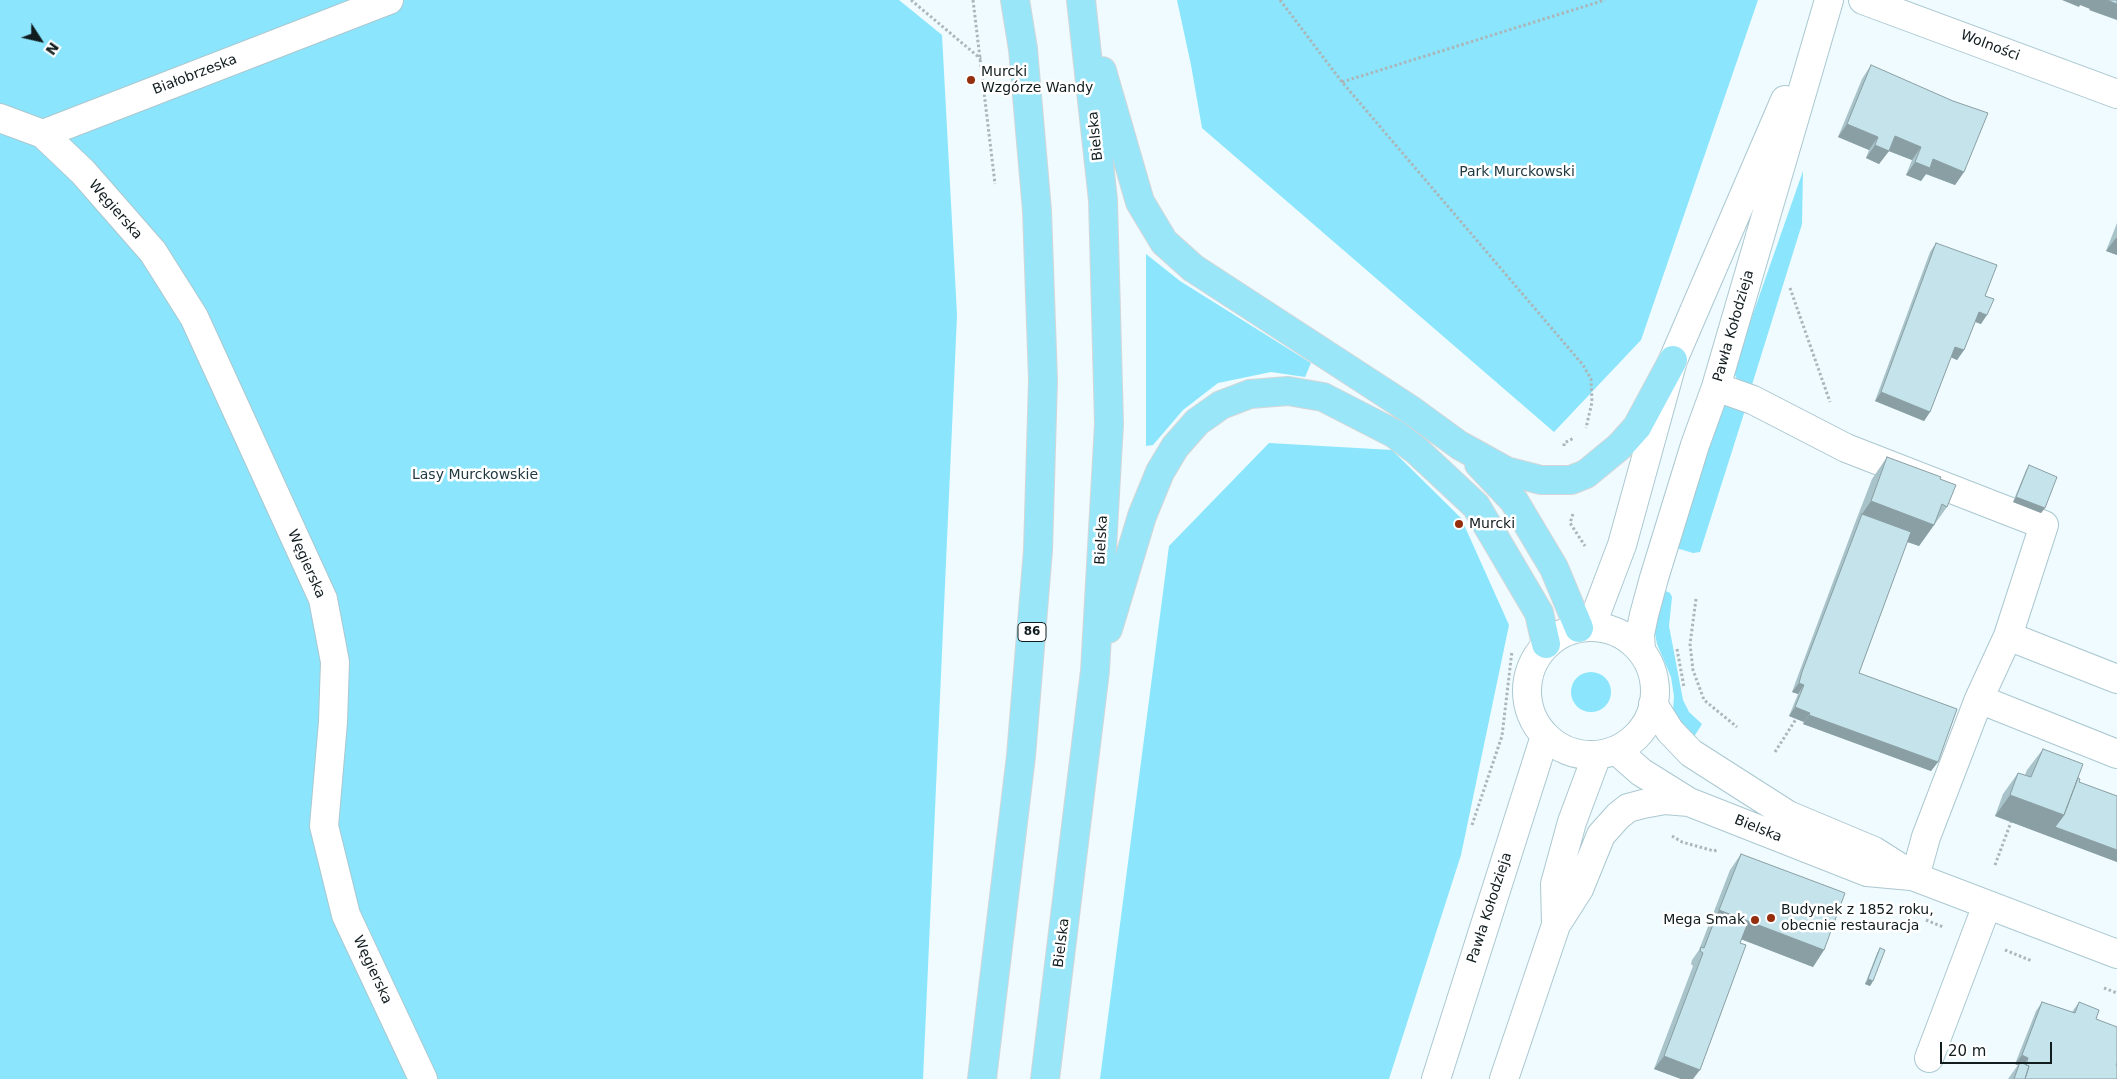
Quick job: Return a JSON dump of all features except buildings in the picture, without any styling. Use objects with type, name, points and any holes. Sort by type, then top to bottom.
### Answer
[{"type":"main road","name":"86","points":[[982,1079],[1021,756],[1038,550],[1043,380],[1037,221],[1023,49],[1015,0]]},
{"type":"main road","points":[[1081,0],[1140,202],[1164,242],[1192,268],[1411,410],[1459,445],[1506,471],[1541,480],[1570,480],[1578,477],[1599,465],[1637,427],[1673,360]]},
{"type":"main road","name":"Bielska","points":[[1045,1079],[1095,671],[1108,424],[1103,200],[1081,0]]},
{"type":"main road","points":[[1095,671],[1142,516],[1160,472],[1175,447],[1197,422],[1221,405],[1250,394],[1288,392],[1323,397],[1395,434],[1416,450],[1476,506],[1539,613],[1546,644]]},
{"type":"main road","points":[[1459,445],[1514,501],[1554,568],[1585,627]]},
{"type":"street","name":"Białobrzeska","points":[[43,134],[389,0]]},
{"type":"street","name":"Pawła Kołodzieja","points":[[1585,627],[1622,545],[1673,360],[1829,0]]},
{"type":"street","name":"Pawła Kołodzieja","points":[[1641,651],[1640,634],[1644,615],[1695,445],[1716,387],[1829,0]]},
{"type":"street","name":"Wolności","points":[[1863,0],[2117,94]]},
{"type":"street","points":[[0,118],[43,134]]},
{"type":"street","name":"Węgierska","points":[[43,134],[83,172],[153,252],[194,317],[323,599],[335,662],[333,722],[324,826],[346,916],[423,1079]]},
{"type":"street","points":[[1716,387],[1753,400],[1846,448],[2044,525],[2008,636],[1979,699],[1926,838],[1915,877]]},
{"type":"street","points":[[1585,627],[1610,630],[1627,638],[1641,651],[1650,668],[1654,686],[1653,704],[1648,719],[1640,732],[1629,742],[1606,752],[1582,755],[1556,745],[1545,736],[1533,720],[1527,700],[1527,680],[1534,661],[1546,644],[1556,637],[1585,627]]},
{"type":"street","points":[[2008,636],[2117,679]]},
{"type":"street","points":[[1979,699],[2117,754]]},
{"type":"street","name":"Bielska","points":[[1653,704],[1670,731],[1691,753],[1788,815],[1874,851],[1915,877],[2117,954]]},
{"type":"street","name":"Pawła Kołodzieja","points":[[1436,1079],[1545,736]]},
{"type":"street","points":[[1556,925],[1555,884],[1572,822],[1606,752]]},
{"type":"street","name":"Bielska","points":[[1606,752],[1688,802],[1866,872],[1915,877]]},
{"type":"street","points":[[1504,1079],[1556,925],[1579,889],[1601,835],[1628,808],[1665,800],[1688,802]]},
{"type":"street","points":[[1929,1058],[1987,905]]},
{"type":"path","points":[[911,0],[981,59]]},
{"type":"path","points":[[973,0],[996,184]]},
{"type":"path","points":[[1280,0],[1342,82],[1583,365],[1590,379],[1592,402],[1586,431]]},
{"type":"path","points":[[1342,82],[1605,0]]},
{"type":"path","points":[[1790,288],[1846,448]]},
{"type":"path","points":[[1575,510],[1570,523],[1587,549]]},
{"type":"path","points":[[1696,599],[1690,644],[1694,670],[1704,700],[1737,727]]},
{"type":"path","points":[[1676,640],[1679,667],[1685,691]]},
{"type":"path","points":[[1472,825],[1502,736],[1514,643]]},
{"type":"path","points":[[1775,752],[1796,719]]},
{"type":"path","points":[[1995,865],[2011,822]]},
{"type":"green space","name":"Lasy Murckowskie","points":[[0,0],[899,0],[942,35],[957,315],[923,1079],[0,1079]]},
{"type":"green space","name":"Park Murckowski","points":[[1177,0],[1758,0],[1641,340],[1554,432],[1202,128]]},
{"type":"green space","points":[[1803,171],[1802,224],[1751,388],[1740,385],[1733,371]]},
{"type":"green space","points":[[1146,254],[1180,281],[1311,363],[1305,377],[1271,372],[1218,383],[1183,410],[1153,445],[1146,446]]},
{"type":"green space","points":[[1733,401],[1746,407],[1700,552],[1693,553],[1673,547],[1721,407]]},
{"type":"green space","points":[[1269,443],[1392,450],[1461,518],[1509,625],[1461,855],[1389,1079],[1100,1079],[1169,546]]},
{"type":"green space","points":[[1658,587],[1670,593],[1672,597],[1669,626],[1683,700],[1689,712],[1702,724],[1692,740],[1673,710],[1674,696],[1671,677],[1657,644],[1654,628]]},
{"type":"green space","points":[[1595,672],[1602,675],[1608,681],[1611,692],[1610,700],[1602,709],[1595,712],[1587,712],[1580,709],[1572,700],[1571,688],[1574,681],[1583,673]]},
{"type":"place","name":"Murcki Wzgórze Wandy","points":[[971,80]]},
{"type":"place","name":"Murcki","points":[[1459,524]]},
{"type":"place","name":"Budynek z 1852 roku, obecnie restauracja","points":[[1771,918]]},
{"type":"place","name":"Mega Smak","points":[[1755,920]]}]
